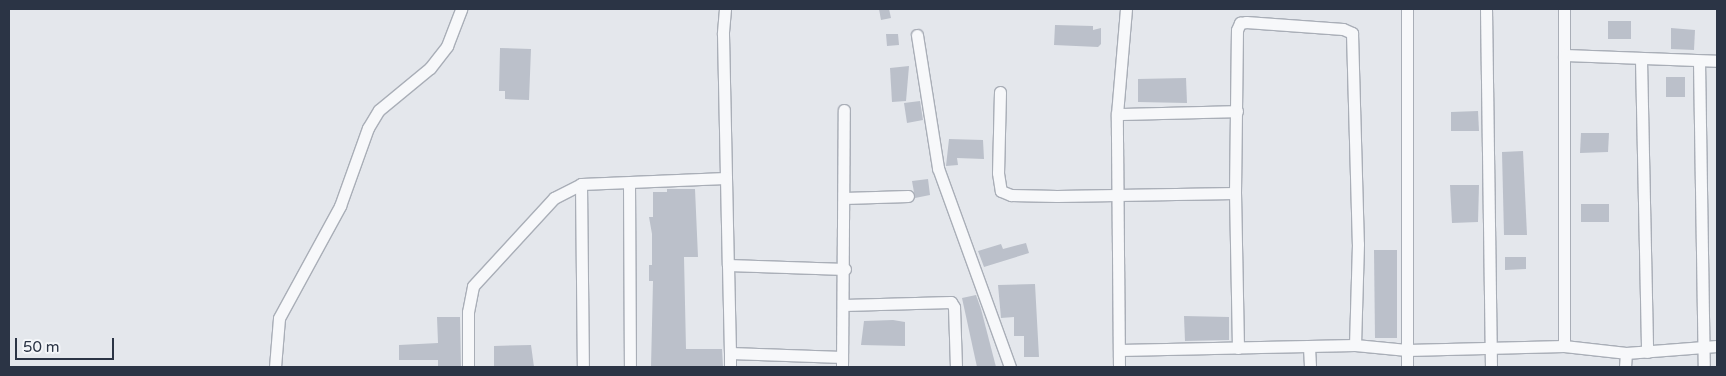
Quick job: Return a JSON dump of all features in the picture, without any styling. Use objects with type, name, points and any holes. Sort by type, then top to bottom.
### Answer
[{"type":"street","points":[[275,367],[279,318],[340,206],[368,128],[379,110],[430,68],[446,46],[461,9]]},
{"type":"street","points":[[725,9],[722,34],[730,367]]},
{"type":"street","points":[[1120,367],[1116,114],[1126,9]]},
{"type":"street","points":[[1407,9],[1407,367]]},
{"type":"street","points":[[1486,9],[1491,367]]},
{"type":"street","points":[[1564,9],[1564,346]]},
{"type":"street","points":[[1238,348],[1234,193],[1237,30],[1240,23],[1343,28],[1352,33],[1358,244],[1354,345]]},
{"type":"street","points":[[917,35],[938,168],[1010,367]]},
{"type":"street","points":[[1564,55],[1641,60],[1717,61]]},
{"type":"street","points":[[1641,60],[1647,352]]},
{"type":"street","points":[[1699,61],[1704,367]]},
{"type":"street","points":[[1000,92],[998,173],[1001,191],[1011,195],[1057,196],[1234,193]]},
{"type":"street","points":[[730,353],[842,362],[845,269],[844,110]]},
{"type":"street","points":[[1116,114],[1237,111]]},
{"type":"street","points":[[468,367],[468,312],[473,286],[523,234],[539,212],[567,190],[582,184],[726,178]]},
{"type":"street","points":[[629,183],[630,367]]},
{"type":"street","points":[[582,184],[583,367]]},
{"type":"street","points":[[844,198],[908,196]]},
{"type":"street","points":[[728,265],[845,269]]},
{"type":"street","points":[[844,305],[951,302],[954,307],[956,367]]},
{"type":"street","points":[[1119,350],[1354,345],[1407,350],[1564,346],[1626,354],[1717,346]]},
{"type":"street","points":[[1309,347],[1310,367]]},
{"type":"street","points":[[1625,367],[1626,354]]},
{"type":"building","points":[[879,9],[889,9],[891,18],[881,20]]},
{"type":"building","points":[[1608,21],[1631,21],[1631,39],[1608,39]]},
{"type":"building","points":[[1055,25],[1093,26],[1093,30],[1101,28],[1101,44],[1098,47],[1054,45]]},
{"type":"building","points":[[1671,28],[1695,30],[1694,50],[1671,49]]},
{"type":"building","points":[[886,34],[898,34],[899,45],[887,46]]},
{"type":"building","points":[[500,48],[531,49],[529,100],[505,99],[505,91],[499,91]]},
{"type":"building","points":[[909,66],[906,101],[892,102],[890,68]]},
{"type":"building","points":[[1666,77],[1685,77],[1685,97],[1666,97]]},
{"type":"building","points":[[1186,78],[1187,103],[1138,102],[1138,79]]},
{"type":"building","points":[[920,101],[923,120],[907,123],[904,103]]},
{"type":"building","points":[[1478,111],[1479,131],[1451,131],[1451,112]]},
{"type":"building","points":[[1581,133],[1609,133],[1608,152],[1580,153]]},
{"type":"building","points":[[949,139],[983,140],[984,159],[957,158],[958,165],[946,166]]},
{"type":"building","points":[[1523,151],[1527,235],[1504,235],[1502,152]]},
{"type":"building","points":[[928,179],[930,195],[915,198],[912,181]]},
{"type":"building","points":[[1450,185],[1479,185],[1478,222],[1452,223]]},
{"type":"building","points":[[667,189],[695,189],[698,257],[684,257],[686,349],[722,349],[723,367],[651,367],[653,281],[649,281],[649,265],[652,265],[652,234],[649,217],[653,217],[653,192],[667,192]]},
{"type":"building","points":[[1581,204],[1609,204],[1609,222],[1581,222]]},
{"type":"building","points":[[1026,243],[1029,253],[984,267],[978,251],[1001,244],[1003,249]]},
{"type":"building","points":[[1374,250],[1397,250],[1397,338],[1375,338]]},
{"type":"building","points":[[1505,257],[1526,257],[1526,269],[1505,270]]},
{"type":"building","points":[[1035,284],[1039,357],[1024,357],[1024,336],[1014,336],[1014,317],[1001,318],[998,285]]},
{"type":"building","points":[[976,295],[996,367],[977,367],[962,298]]},
{"type":"building","points":[[1184,316],[1229,317],[1229,340],[1185,341]]},
{"type":"building","points":[[437,317],[460,317],[461,367],[438,367],[438,360],[399,360],[399,345],[438,343]]},
{"type":"building","points":[[893,320],[905,322],[905,346],[861,345],[864,321]]},
{"type":"building","points":[[531,345],[534,367],[494,367],[494,346]]}]
